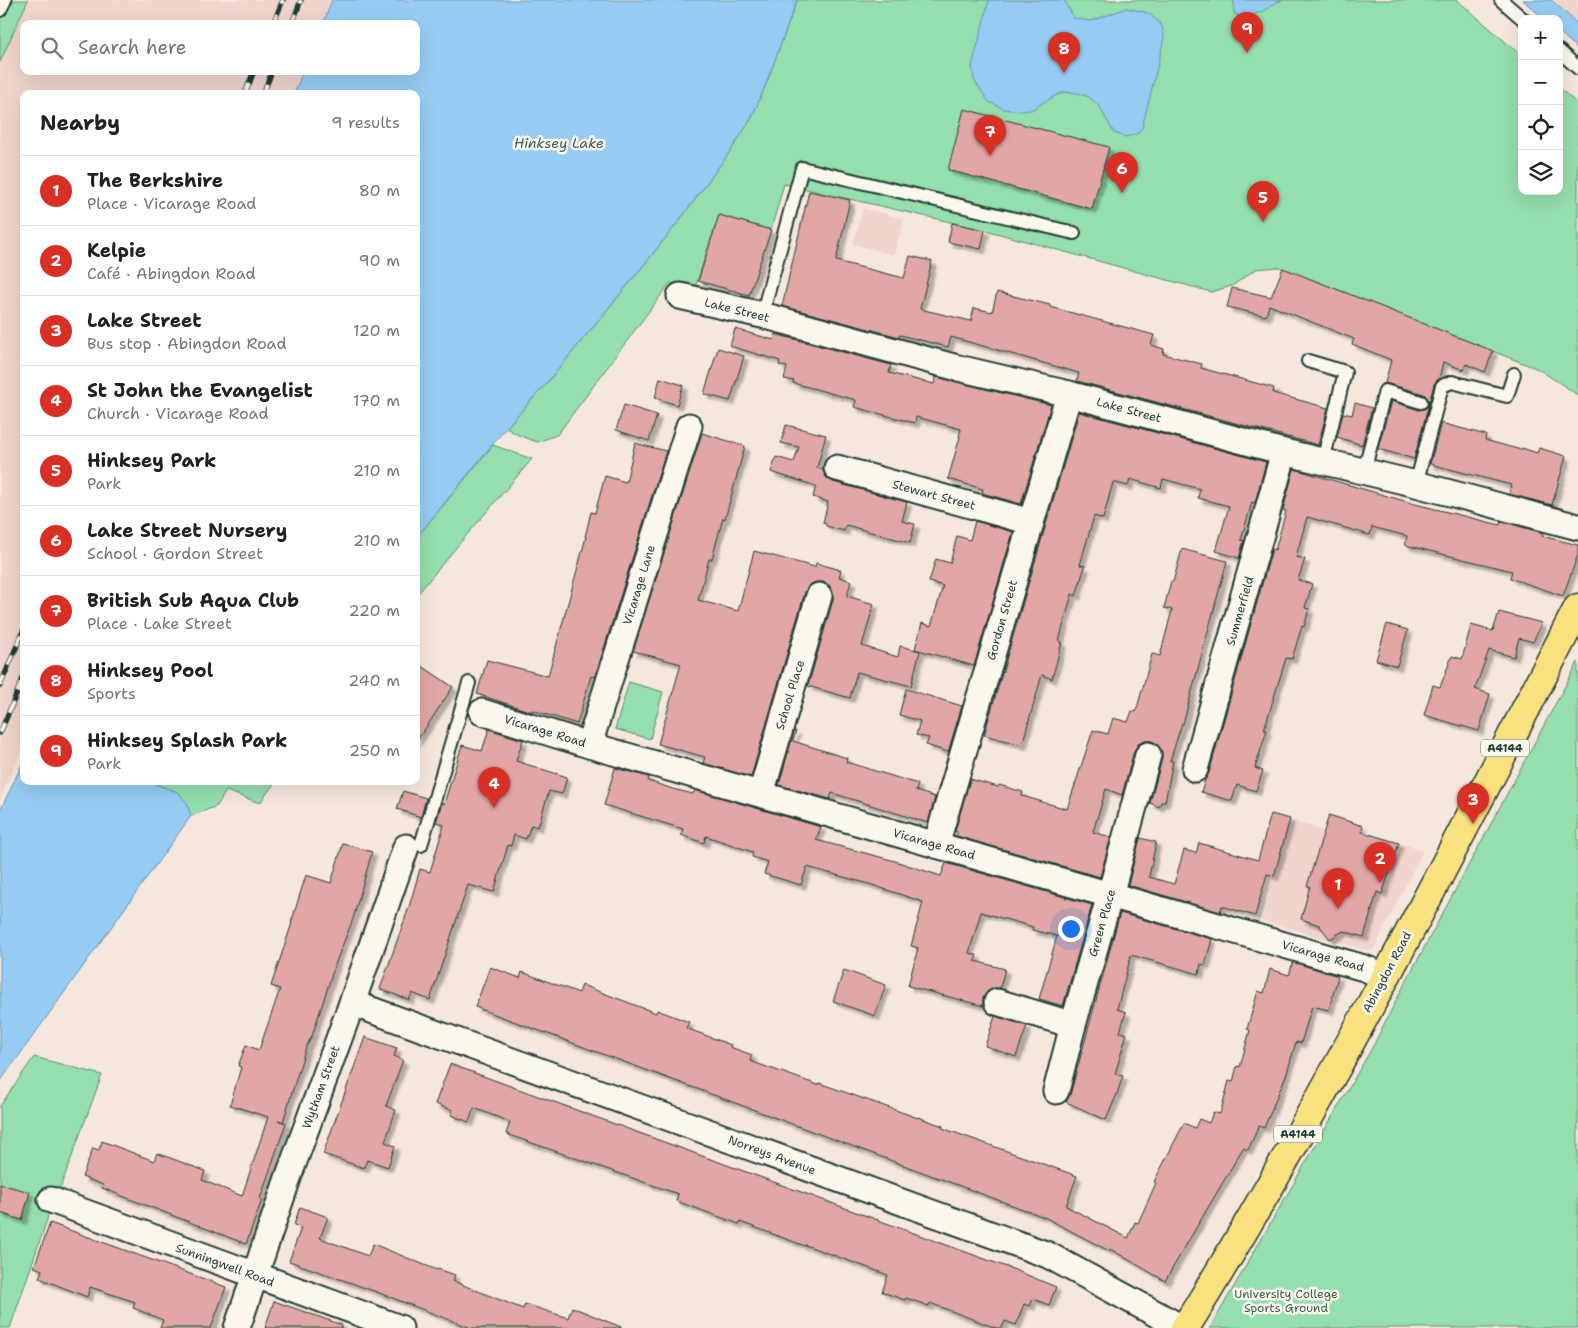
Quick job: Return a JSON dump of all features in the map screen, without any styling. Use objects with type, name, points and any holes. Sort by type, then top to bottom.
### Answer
[{"type":"main road","name":"Abingdon Road","points":[[1183,1328],[1242,1233],[1353,1036],[1578,608]]},
{"type":"street","name":"Lake Street","points":[[680,296],[762,315],[954,367],[1069,394],[1284,452],[1416,484],[1578,527]]},
{"type":"street","name":"Gordon Street","points":[[936,845],[1069,394]]},
{"type":"street","name":"Vicarage Lane","points":[[589,745],[688,426]]},
{"type":"street","name":"Summerfield","points":[[1195,769],[1284,452]]},
{"type":"street","name":"Stewart Street","points":[[837,468],[1031,522]]},
{"type":"street","name":"School Place","points":[[760,794],[819,596]]},
{"type":"street","name":"Vicarage Road","points":[[472,708],[589,745],[1364,968],[1385,976]]},
{"type":"street","name":"Green Place","points":[[1056,1091],[1148,755]]},
{"type":"street","name":"Wytham Street","points":[[237,1328],[288,1175],[413,846]]},
{"type":"street","points":[[997,1002],[1073,1025]]},
{"type":"street","name":"Norreys Avenue","points":[[352,1003],[1048,1254],[1183,1328]]},
{"type":"street","name":"Sunningwell Road","points":[[51,1200],[400,1328]]},
{"type":"lane","points":[[0,10],[5,0]]},
{"type":"lane","points":[[1501,0],[1518,15]]},
{"type":"lane","points":[[1563,55],[1578,68]]},
{"type":"lane","points":[[762,315],[802,168],[1074,233]]},
{"type":"lane","points":[[1308,361],[1346,367],[1323,461]]},
{"type":"lane","points":[[1416,484],[1442,386],[1452,382],[1507,396],[1514,374]]},
{"type":"lane","points":[[1364,471],[1385,391],[1421,402]]},
{"type":"lane","points":[[413,846],[472,708],[469,683]]},
{"type":"shaded area","points":[[28,0],[332,0],[324,20],[20,20],[20,75],[301,75],[296,90],[20,90],[20,753],[0,799],[0,61]]},
{"type":"shaded area","points":[[1551,0],[1578,0],[1578,24]]},
{"type":"shaded area","points":[[863,208],[904,219],[894,255],[853,244]]},
{"type":"shaded area","points":[[1271,814],[1364,843],[1367,834],[1423,850],[1374,949],[1370,951],[1262,921],[1278,862],[1259,856]]},
{"type":"green space","points":[[0,0],[28,0],[0,62]]},
{"type":"green space","points":[[797,0],[1457,0],[1518,53],[1518,195],[1563,195],[1563,91],[1578,104],[1578,395],[1538,369],[1279,267],[1256,269],[1232,286],[1211,292],[985,230],[784,184],[771,230],[719,215],[695,288],[670,283],[557,435],[537,442],[520,436],[506,428],[545,385],[679,221],[731,150],[751,119]]},
{"type":"green space","points":[[493,445],[532,459],[420,591],[420,533]]},
{"type":"green space","name":"University College Sports Ground","points":[[1578,662],[1578,1328],[1210,1328],[1372,1048]]},
{"type":"green space","points":[[629,682],[663,692],[650,739],[615,729]]},
{"type":"green space","points":[[158,785],[273,785],[260,803],[226,791],[217,806],[191,816],[188,807],[180,795]]},
{"type":"green space","points":[[34,1057],[102,1075],[61,1186],[51,1200],[47,1220],[10,1328],[0,1328],[0,1106]]},
{"type":"water","name":"Hinksey Lake","points":[[332,0],[797,0],[751,119],[731,150],[679,221],[631,281],[545,385],[506,428],[420,533],[420,90],[296,90],[301,75],[420,75],[420,20],[324,20]]},
{"type":"water","points":[[989,0],[1064,0],[1074,18],[1091,21],[1127,8],[1148,13],[1161,24],[1164,35],[1162,48],[1142,128],[1137,134],[1126,137],[1114,133],[1099,106],[1089,97],[1077,93],[1064,92],[1031,110],[1004,109],[989,102],[974,80],[972,67]]},
{"type":"water","points":[[1234,0],[1281,0],[1263,11],[1243,19],[1234,13]]},
{"type":"water","points":[[1523,0],[1551,0],[1578,24],[1578,49],[1563,36],[1563,15],[1540,15]]},
{"type":"water","points":[[20,768],[20,785],[158,785],[178,792],[187,803],[191,816],[0,1082],[0,811]]},
{"type":"building","points":[[964,109],[1109,147],[1092,209],[948,170]]},
{"type":"building","points":[[809,191],[850,200],[836,261],[904,278],[910,256],[932,261],[920,309],[971,321],[974,308],[992,312],[997,292],[1154,335],[1151,345],[1164,349],[1163,354],[1202,364],[1201,368],[1274,388],[1273,393],[1328,408],[1318,445],[1077,381],[1079,373],[951,337],[948,347],[900,335],[899,337],[782,306]]},
{"type":"building","points":[[719,215],[771,230],[749,295],[698,281]]},
{"type":"building","points":[[952,223],[985,230],[981,249],[948,242]]},
{"type":"building","points":[[1283,268],[1493,351],[1485,372],[1466,364],[1464,370],[1443,362],[1439,379],[1434,384],[1429,404],[1429,400],[1424,394],[1385,383],[1391,360],[1352,344],[1354,339],[1269,305],[1266,316],[1227,307],[1232,288],[1271,297]]},
{"type":"building","points":[[735,329],[774,340],[775,334],[891,365],[889,373],[934,384],[936,377],[1051,405],[1021,504],[982,493],[983,489],[948,479],[961,429],[916,417],[915,423],[854,407],[856,400],[793,383],[794,381],[784,379],[787,367],[779,365],[780,361],[730,346]]},
{"type":"building","points":[[718,348],[744,356],[730,401],[704,394]]},
{"type":"building","points":[[660,378],[683,385],[677,405],[655,398]]},
{"type":"building","points":[[1391,401],[1419,410],[1426,408],[1429,404],[1414,459],[1378,449]]},
{"type":"building","points":[[1355,403],[1372,408],[1362,445],[1337,437],[1343,413],[1352,415]]},
{"type":"building","points":[[624,405],[657,415],[649,441],[616,430]]},
{"type":"building","points":[[1079,412],[1266,462],[1255,503],[1252,502],[1241,540],[1244,541],[1239,558],[1216,551],[1229,506],[1198,498],[1200,489],[1163,479],[1161,488],[1130,479],[1128,486],[1113,482],[1103,519],[1094,516],[1080,565],[1085,566],[1076,596],[1072,594],[1059,641],[1062,642],[1052,679],[1042,675],[1022,745],[984,735]]},
{"type":"building","points":[[1441,423],[1486,435],[1485,440],[1521,450],[1522,448],[1537,453],[1539,448],[1566,456],[1552,505],[1509,494],[1511,485],[1430,464]]},
{"type":"building","points":[[786,425],[826,435],[817,468],[823,470],[827,478],[833,482],[907,502],[902,521],[915,524],[910,543],[846,525],[844,531],[826,526],[823,523],[828,502],[813,497],[816,486],[771,472],[776,457],[794,462],[799,447],[781,443]]},
{"type":"building","points":[[702,433],[745,446],[725,519],[723,518],[712,559],[709,559],[698,600],[738,611],[754,551],[815,567],[816,563],[841,570],[839,577],[851,581],[847,596],[874,604],[862,646],[898,657],[900,646],[920,651],[911,686],[857,672],[850,698],[808,686],[833,600],[830,586],[823,582],[809,585],[805,592],[751,777],[703,763],[705,757],[658,744],[681,664],[633,651]]},
{"type":"building","points":[[635,443],[666,451],[595,677],[591,676],[577,724],[477,694],[487,660],[548,676],[586,537],[591,512],[595,513],[605,476],[626,482]]},
{"type":"building","points":[[1294,469],[1415,504],[1500,525],[1501,521],[1543,533],[1542,536],[1578,545],[1578,555],[1563,596],[1510,578],[1512,571],[1405,545],[1407,536],[1372,527],[1370,535],[1307,517],[1296,557],[1305,559],[1298,580],[1312,584],[1305,608],[1309,609],[1292,659],[1286,658],[1264,730],[1267,730],[1255,768],[1263,771],[1256,791],[1237,785],[1232,801],[1201,792],[1209,773],[1272,549],[1275,550],[1286,511],[1283,510]]},
{"type":"building","points":[[975,521],[1013,532],[974,666],[915,649],[922,623],[931,626],[943,586],[929,582],[936,559],[950,563],[957,536],[970,540]]},
{"type":"building","points":[[1182,549],[1227,561],[1183,724],[1170,761],[1173,761],[1165,802],[1161,802],[1159,807],[1150,803],[1162,759],[1162,752],[1158,745],[1152,741],[1145,741],[1138,744],[1134,751],[1122,795],[1106,789],[1093,832],[1111,837],[1100,877],[956,836],[957,832],[955,831],[970,779],[1023,792],[1022,796],[1067,809],[1093,730],[1108,734],[1113,718],[1128,722],[1132,711],[1136,712],[1152,654],[1160,656],[1172,610],[1164,608]]},
{"type":"building","points":[[1499,612],[1542,623],[1533,642],[1519,638],[1514,657],[1489,650],[1475,689],[1490,694],[1479,731],[1424,715],[1433,685],[1440,687],[1452,656],[1462,659],[1471,625],[1493,631]]},
{"type":"building","points":[[1387,624],[1408,630],[1397,666],[1376,660]]},
{"type":"building","points":[[420,665],[453,687],[420,736]]},
{"type":"building","points":[[906,689],[962,706],[948,752],[926,745],[929,738],[916,735],[920,721],[899,715]]},
{"type":"building","points":[[489,729],[523,740],[516,761],[567,777],[562,794],[549,791],[538,827],[531,825],[526,839],[514,835],[511,846],[508,845],[494,892],[468,885],[430,1000],[412,993],[409,1000],[380,989],[409,907],[420,869],[430,872],[444,825],[436,822],[442,803],[444,804],[462,745],[482,751]]},
{"type":"building","points":[[794,731],[796,731],[793,741],[847,758],[846,762],[918,784],[916,791],[935,797],[928,823],[832,793],[830,799],[779,785]]},
{"type":"building","points":[[615,768],[649,777],[648,781],[673,789],[693,794],[695,790],[821,827],[816,840],[895,861],[941,876],[946,863],[1092,905],[1063,1006],[1039,999],[1057,936],[1032,930],[1033,927],[981,912],[969,953],[977,955],[975,961],[1005,969],[1000,988],[993,988],[987,992],[983,998],[983,1006],[908,986],[918,948],[911,946],[923,902],[869,884],[807,867],[801,885],[764,874],[768,862],[752,857],[753,852],[706,836],[704,843],[681,835],[683,829],[604,805]]},
{"type":"building","points":[[403,791],[426,798],[421,817],[397,809]]},
{"type":"building","points":[[1271,814],[1290,819],[1274,876],[1267,874],[1255,916],[1222,906],[1220,912],[1128,885],[1140,838],[1156,842],[1149,877],[1174,884],[1184,850],[1196,853],[1199,843],[1258,860]]},
{"type":"building","points":[[1329,815],[1363,826],[1362,832],[1399,843],[1382,894],[1377,892],[1364,937],[1343,931],[1330,939],[1319,925],[1301,919],[1310,886],[1307,886]]},
{"type":"building","points":[[343,843],[372,852],[353,919],[336,962],[312,1036],[306,1047],[283,1122],[286,1123],[246,1244],[102,1188],[103,1185],[82,1177],[93,1148],[99,1150],[102,1141],[154,1161],[157,1153],[205,1171],[202,1180],[242,1196],[268,1117],[230,1105],[241,1067],[238,1066],[246,1045],[259,1050],[280,989],[271,986],[306,875],[331,883]]},
{"type":"building","points":[[1120,913],[1212,939],[1205,965],[1201,964],[1199,974],[1131,955],[1117,1009],[1126,1012],[1120,1032],[1127,1034],[1115,1074],[1123,1076],[1106,1120],[1066,1102],[1070,1095]]},
{"type":"building","points":[[1293,962],[1338,976],[1329,1010],[1312,1006],[1301,1043],[1296,1042],[1287,1073],[1264,1128],[1259,1126],[1248,1150],[1243,1148],[1165,1281],[1110,1249],[1109,1251],[1044,1217],[475,1007],[490,967],[520,978],[522,972],[579,993],[582,985],[656,1013],[657,1010],[689,1022],[686,1028],[752,1055],[750,1061],[918,1117],[943,1126],[942,1128],[1077,1176],[1066,1206],[1128,1238],[1135,1222],[1138,1223],[1156,1183],[1154,1182],[1184,1123],[1195,1128],[1199,1119],[1209,1123],[1213,1112],[1220,1114],[1229,1081],[1233,1082],[1237,1066],[1240,1067],[1250,1030],[1247,1029],[1258,991],[1264,993],[1270,969],[1289,975]]},
{"type":"building","points":[[844,970],[886,985],[875,1016],[833,1001]]},
{"type":"building","points":[[995,1016],[1027,1026],[1016,1057],[985,1046]]},
{"type":"building","points":[[365,1037],[397,1048],[394,1056],[403,1060],[386,1106],[396,1110],[385,1142],[395,1146],[388,1167],[367,1160],[364,1168],[323,1154]]},
{"type":"building","points":[[450,1064],[1015,1270],[1056,1287],[1049,1305],[1033,1299],[1030,1306],[1024,1304],[1016,1325],[1005,1321],[1002,1328],[996,1328],[930,1303],[929,1306],[882,1292],[888,1275],[676,1201],[678,1194],[506,1134],[510,1122],[474,1108],[469,1122],[451,1115],[453,1110],[435,1104]]},
{"type":"building","points":[[0,1184],[30,1192],[22,1220],[0,1213]]},
{"type":"building","points":[[300,1207],[328,1217],[320,1238],[368,1256],[373,1244],[437,1270],[455,1275],[453,1281],[523,1309],[525,1304],[568,1318],[572,1307],[621,1328],[471,1328],[289,1261],[301,1228],[294,1225]]},
{"type":"building","points":[[50,1223],[226,1287],[211,1328],[160,1328],[163,1320],[133,1308],[135,1302],[90,1287],[87,1297],[39,1278],[42,1270],[34,1267]]},
{"type":"building","points":[[274,1301],[342,1325],[341,1328],[265,1328]]},
{"type":"railway","points":[[275,20],[283,0]]},
{"type":"railway","points":[[294,20],[301,0]]},
{"type":"railway","points":[[247,90],[252,75]]},
{"type":"railway","points":[[265,90],[270,75]]},
{"type":"railway","points":[[0,686],[20,638]]},
{"type":"railway","points":[[0,733],[20,686]]},
{"type":"place","name":"Hinksey Splash Park","points":[[1247,53]]},
{"type":"place","name":"Hinksey Pool","points":[[1064,73]]},
{"type":"place","name":"British Sub Aqua Club","points":[[990,156]]},
{"type":"place","name":"Lake Street Nursery","points":[[1122,193]]},
{"type":"place","name":"Hinksey Park","points":[[1263,222]]},
{"type":"place","name":"St John the Evangelist","points":[[494,808]]},
{"type":"place","name":"Lake Street","points":[[1473,824]]},
{"type":"place","name":"Kelpie","points":[[1380,883]]},
{"type":"place","name":"The Berkshire","points":[[1338,909]]}]
